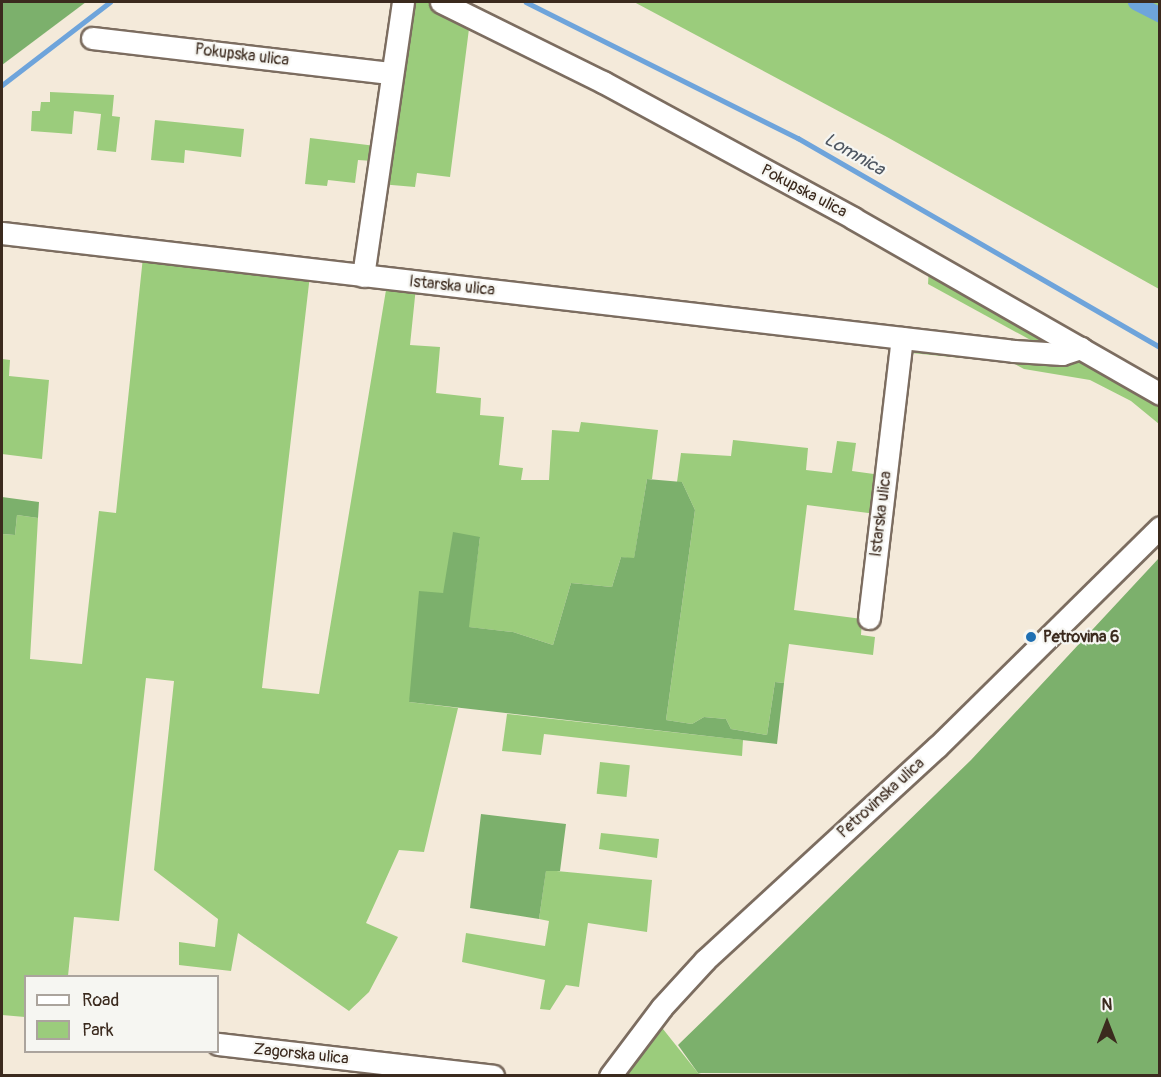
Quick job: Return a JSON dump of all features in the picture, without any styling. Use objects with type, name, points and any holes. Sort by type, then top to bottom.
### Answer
[{"type":"street","points":[[363,276],[403,2]]},
{"type":"street","name":"Pokupska ulica","points":[[441,2],[603,82],[822,201],[1160,394]]},
{"type":"street","name":"Pokupska ulica","points":[[92,38],[392,73]]},
{"type":"street","name":"Istarska ulica","points":[[2,233],[902,339],[1048,353],[1081,348]]},
{"type":"street","name":"Istarska ulica","points":[[869,618],[902,339]]},
{"type":"street","name":"Petrovinska ulica","points":[[610,1076],[662,1007],[712,953],[937,747],[1160,527]]},
{"type":"street","name":"Zagorska ulica","points":[[219,1044],[493,1076]]},
{"type":"green space","points":[[2,2],[86,2],[2,65]]},
{"type":"green space","points":[[411,2],[426,2],[470,21],[450,177],[417,173],[415,187],[380,184]]},
{"type":"green space","points":[[634,2],[1159,2],[1159,289],[887,137]]},
{"type":"green space","points":[[50,92],[114,95],[112,116],[120,117],[116,152],[97,150],[101,114],[74,111],[72,134],[31,131],[32,111],[40,111],[41,102],[50,102]]},
{"type":"green space","points":[[155,120],[244,129],[241,157],[185,150],[184,163],[151,160]]},
{"type":"green space","points":[[310,138],[376,146],[373,161],[358,160],[355,183],[328,180],[327,186],[305,184]]},
{"type":"green space","points":[[143,257],[310,275],[262,688],[319,694],[387,284],[416,287],[410,345],[440,347],[436,393],[481,398],[480,415],[504,417],[499,465],[523,468],[521,480],[549,480],[552,430],[579,432],[581,422],[658,430],[652,479],[647,479],[634,559],[621,557],[612,587],[571,583],[553,645],[513,632],[468,627],[480,537],[443,593],[409,702],[458,708],[424,852],[399,850],[366,923],[398,937],[369,992],[349,1011],[238,933],[231,971],[179,965],[179,942],[215,947],[218,919],[154,870],[174,681],[146,678],[119,921],[74,917],[68,975],[24,975],[24,1017],[2,1015],[2,534],[15,535],[17,515],[38,518],[30,659],[82,664],[99,511],[116,513]]},
{"type":"green space","points":[[929,268],[1058,341],[1047,349],[928,284]]},
{"type":"green space","points":[[912,343],[1076,358],[1159,401],[1159,424],[1131,401],[1090,380],[1024,369],[1013,363],[911,353]]},
{"type":"green space","points":[[2,359],[10,360],[9,376],[49,380],[42,459],[2,454]]},
{"type":"green space","points":[[733,440],[808,448],[806,470],[832,473],[837,441],[856,443],[852,471],[881,475],[876,514],[807,505],[794,610],[862,619],[861,635],[875,637],[873,655],[789,644],[784,683],[775,682],[767,735],[731,729],[726,719],[704,717],[692,724],[666,720],[695,510],[682,482],[677,482],[681,453],[731,456]]},
{"type":"green space","points":[[647,479],[682,482],[695,510],[666,720],[692,724],[704,717],[726,719],[731,729],[767,735],[775,682],[784,683],[777,744],[409,702],[419,591],[443,593],[453,532],[480,537],[469,627],[513,632],[553,645],[571,583],[612,587],[621,557],[634,558]]},
{"type":"green space","points":[[2,497],[39,502],[38,518],[17,515],[15,535],[2,534]]},
{"type":"green space","points":[[1159,558],[1159,1075],[698,1073],[678,1045],[971,760]]},
{"type":"green space","points":[[507,714],[743,740],[742,756],[544,734],[541,755],[502,751]]},
{"type":"green space","points":[[600,762],[630,765],[626,797],[597,794]]},
{"type":"green space","points":[[481,814],[566,824],[560,871],[546,871],[539,919],[470,908]]},
{"type":"green space","points":[[601,833],[659,839],[657,858],[599,849]]},
{"type":"green space","points":[[546,870],[652,880],[647,932],[588,923],[579,987],[566,985],[550,1010],[540,1009],[545,980],[462,962],[466,933],[545,946],[549,921],[539,919]]},
{"type":"green space","points":[[659,1024],[698,1073],[704,1075],[618,1076]]},
{"type":"waterway","points":[[2,85],[110,2]]},
{"type":"waterway","name":"Lomnica","points":[[526,2],[798,138],[1160,347]]},
{"type":"waterway","points":[[1135,2],[1160,15]]},
{"type":"place","name":"Petrovina 6","points":[[1031,637]]}]
